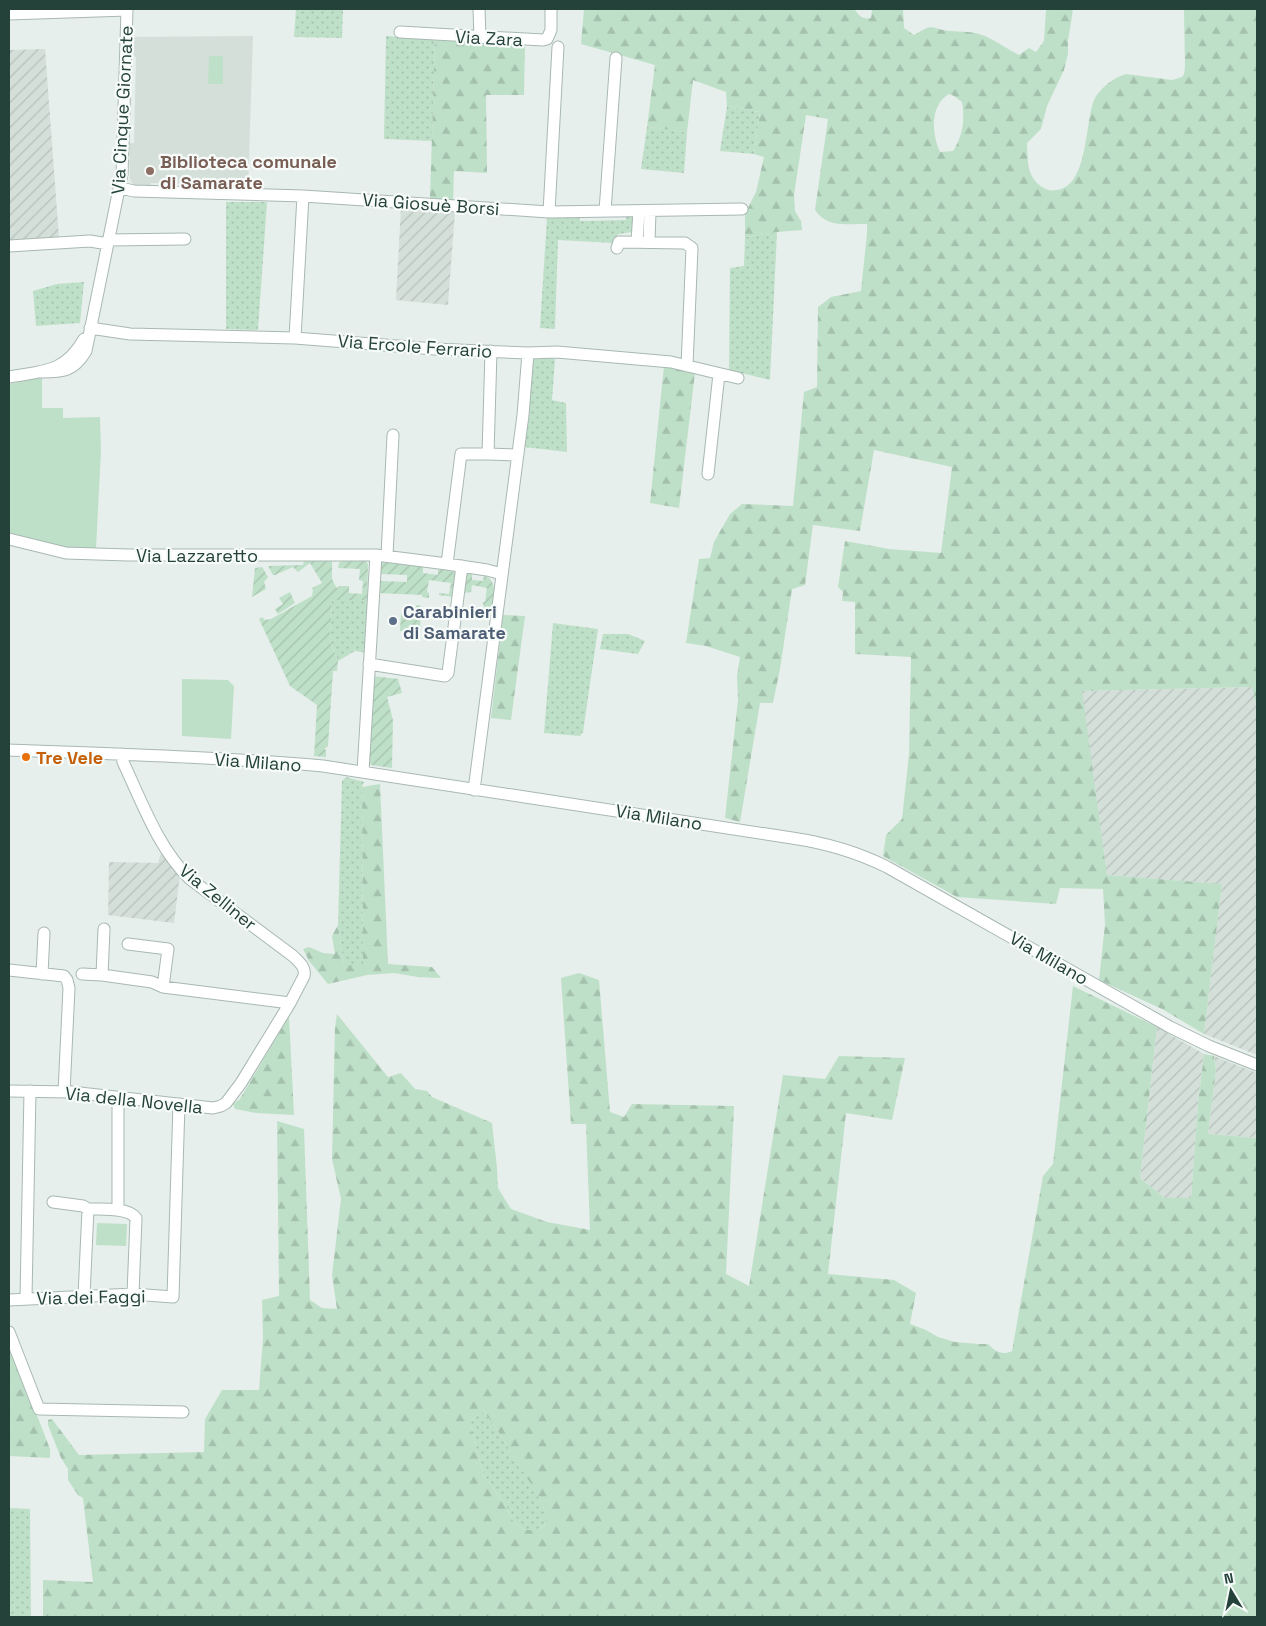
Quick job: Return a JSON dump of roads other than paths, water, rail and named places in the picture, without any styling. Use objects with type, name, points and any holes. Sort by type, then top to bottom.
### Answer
[{"type":"street","points":[[479,9],[480,38]]},
{"type":"street","name":"Via Zara","points":[[400,32],[538,41],[547,38],[551,30],[551,9]]},
{"type":"street","points":[[9,14],[127,10]]},
{"type":"street","name":"Via Cinque Giornate","points":[[9,377],[38,372],[70,370],[86,352],[122,174],[127,10]]},
{"type":"street","points":[[549,212],[558,47]]},
{"type":"street","points":[[605,212],[616,58]]},
{"type":"street","name":"Via Giosuè Borsi","points":[[120,188],[134,192],[303,196],[549,212],[742,209]]},
{"type":"street","points":[[295,338],[303,196]]},
{"type":"street","points":[[644,212],[649,241]]},
{"type":"street","points":[[637,242],[644,212]]},
{"type":"street","points":[[9,246],[185,238]]},
{"type":"street","points":[[618,248],[619,242],[649,241],[685,243],[692,248],[687,366]]},
{"type":"street","name":"Via Ercole Ferrario","points":[[90,328],[130,334],[295,338],[491,351],[557,352],[623,357],[671,362],[738,378]]},
{"type":"street","points":[[488,454],[491,351]]},
{"type":"street","points":[[474,790],[523,415],[528,353]]},
{"type":"street","points":[[708,474],[719,374]]},
{"type":"street","points":[[363,772],[369,664],[382,556],[393,435]]},
{"type":"street","points":[[447,564],[460,454],[518,454]]},
{"type":"street","name":"Via Lazzaretto","points":[[9,539],[66,553],[128,556],[382,556],[462,566],[502,574]]},
{"type":"street","points":[[369,664],[445,676],[448,673],[462,566]]},
{"type":"street","name":"Via Milano","points":[[9,750],[123,754],[323,766],[823,844],[875,861],[1170,1027],[1209,1046],[1257,1065]]},
{"type":"street","name":"Via Zelliner","points":[[123,754],[123,762],[152,824],[178,868],[293,956],[302,965],[304,973]]},
{"type":"street","points":[[102,975],[104,929]]},
{"type":"street","points":[[42,974],[44,933]]},
{"type":"street","points":[[128,944],[168,949],[164,987]]},
{"type":"street","points":[[9,970],[64,976],[67,980],[69,988],[64,1092]]},
{"type":"street","name":"Via della Novella","points":[[9,1090],[64,1092],[213,1108],[221,1106],[226,1103],[241,1083],[290,1002],[304,973]]},
{"type":"street","points":[[82,974],[152,982],[164,987],[290,1002]]},
{"type":"street","points":[[26,1298],[30,1091]]},
{"type":"street","points":[[118,1097],[118,1210]]},
{"type":"street","name":"Via dei Faggi","points":[[9,1300],[132,1294],[173,1297],[179,1104]]},
{"type":"street","points":[[53,1202],[83,1206],[88,1209],[118,1210],[133,1214],[136,1218],[132,1294]]},
{"type":"street","points":[[84,1296],[88,1209]]},
{"type":"street","points":[[9,1332],[39,1409],[183,1412]]},
{"type":"place","name":"Biblioteca comunale di Samarate","points":[[150,171]]},
{"type":"place","name":"Carabinieri di Samarate","points":[[393,621]]},
{"type":"place","name":"Tre Vele","points":[[26,757]]}]
